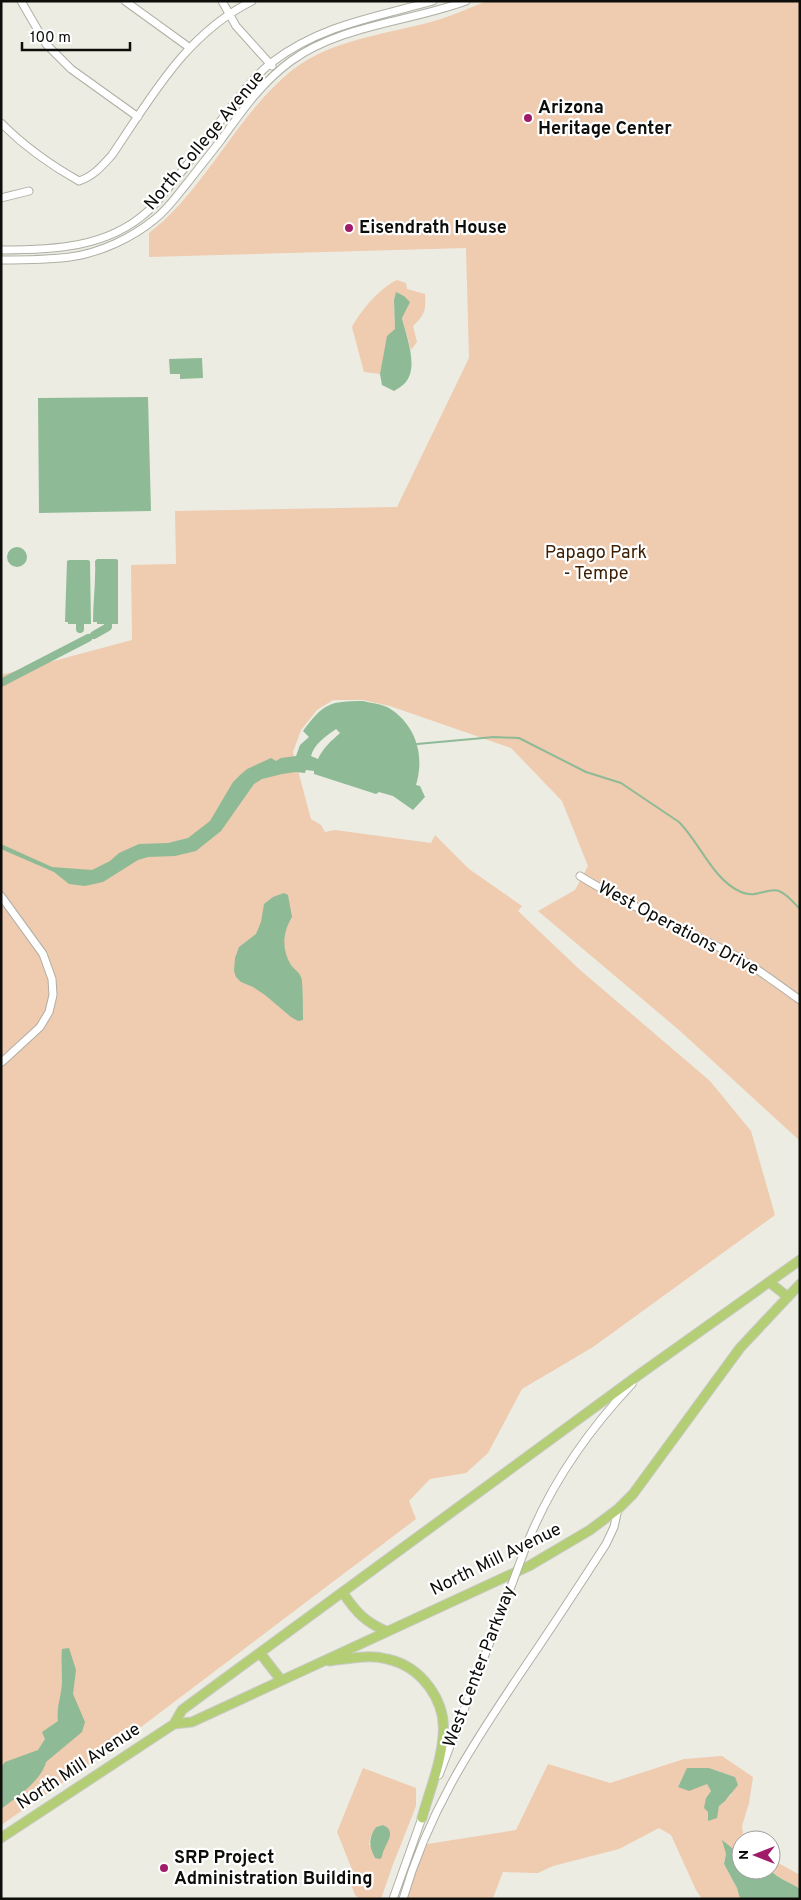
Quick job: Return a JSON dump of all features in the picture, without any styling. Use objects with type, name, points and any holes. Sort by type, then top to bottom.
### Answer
[{"type":"main road","name":"North Mill Avenue","points":[[1,1838],[174,1724],[182,1710],[640,1374],[800,1260]]},
{"type":"main road","points":[[769,1282],[788,1297]]},
{"type":"main road","name":"North Mill Avenue","points":[[174,1724],[192,1722],[528,1566],[590,1530],[618,1509],[648,1476],[740,1348],[800,1284]]},
{"type":"main road","points":[[343,1593],[366,1622],[386,1631]]},
{"type":"main road","points":[[260,1653],[280,1680]]},
{"type":"main road","points":[[319,1663],[365,1657],[387,1659],[412,1670],[431,1690],[442,1715],[443,1737],[422,1818]]},
{"type":"street","points":[[22,1],[46,44],[71,69],[138,117]]},
{"type":"street","points":[[125,1],[190,48]]},
{"type":"street","points":[[222,1],[236,26],[277,72]]},
{"type":"street","points":[[1,123],[36,152],[79,181],[89,178],[102,167],[174,64],[190,48],[230,15],[252,1]]},
{"type":"street","name":"North College Avenue","points":[[1,250],[64,248],[89,243],[130,225],[148,211],[164,194],[248,86],[270,64],[323,32],[433,1]]},
{"type":"street","name":"North College Avenue","points":[[1,260],[70,257],[113,244],[135,233],[156,218],[174,199],[248,102],[277,72],[309,50],[327,41],[466,1]]},
{"type":"street","points":[[1,198],[29,191]]},
{"type":"street","name":"West Operations Drive","points":[[580,876],[619,899],[731,954],[759,970],[800,1000]]},
{"type":"street","points":[[1,896],[43,954],[52,979],[53,995],[48,1012],[40,1027],[2,1062]]},
{"type":"street","name":"West Center Parkway","points":[[392,1899],[525,1549],[547,1498],[571,1459],[596,1425],[640,1374]]},
{"type":"street","name":"West Center Parkway","points":[[403,1899],[421,1845],[454,1777],[475,1740],[606,1544],[616,1523],[618,1509]]},
{"type":"green space","name":"Papago Park - Tempe","points":[[487,1],[800,1],[800,1141],[679,1030],[538,911],[575,890],[588,866],[562,801],[511,748],[390,706],[363,700],[333,700],[317,710],[301,730],[293,752],[311,819],[321,825],[325,832],[335,830],[431,843],[435,835],[469,869],[522,906],[518,911],[579,969],[710,1081],[751,1131],[775,1215],[593,1347],[522,1389],[488,1453],[466,1473],[430,1479],[409,1501],[416,1519],[112,1749],[1,1825],[1,675],[132,640],[131,565],[176,564],[175,511],[397,507],[469,358],[466,248],[149,257],[149,233],[187,196],[236,131],[271,89],[307,60],[344,44],[441,19]]},
{"type":"green space","points":[[397,280],[406,283],[407,289],[425,294],[424,312],[413,326],[417,342],[411,350],[402,318],[404,296],[396,293],[394,300],[395,329],[380,374],[364,372],[352,327],[372,300],[384,288]]},
{"type":"green space","points":[[722,1756],[753,1777],[743,1830],[731,1830],[731,1850],[723,1841],[726,1854],[724,1864],[737,1888],[740,1899],[702,1899],[671,1835],[659,1828],[619,1849],[553,1866],[538,1873],[503,1872],[493,1898],[490,1899],[404,1899],[421,1845],[516,1830],[548,1764],[610,1783],[684,1759]],"holes":[[[688,1768],[709,1768],[735,1777],[731,1795],[719,1806],[709,1820],[706,1798],[711,1791],[707,1784],[678,1786]]]},
{"type":"green space","points":[[363,1768],[416,1788],[416,1806],[381,1899],[360,1899],[355,1895],[350,1882],[353,1872],[337,1832]],"holes":[[[383,1825],[386,1827],[389,1836],[383,1849],[369,1845],[370,1838],[376,1827]]]},
{"type":"green space","points":[[781,1865],[800,1875],[800,1889],[781,1878]]},
{"type":"shaded area","points":[[396,292],[410,302],[402,318],[409,343],[411,370],[409,378],[394,391],[382,385],[380,374],[387,336],[395,329],[394,300]]},
{"type":"shaded area","points":[[202,358],[203,378],[180,379],[180,374],[170,374],[169,359]]},
{"type":"shaded area","points":[[148,397],[151,511],[39,513],[38,398]]},
{"type":"shaded area","points":[[17,547],[24,550],[27,557],[24,564],[17,567],[10,564],[7,557],[10,550]]},
{"type":"shaded area","points":[[97,559],[118,560],[118,624],[97,624],[97,622],[93,622],[95,561]]},
{"type":"shaded area","points":[[67,561],[90,561],[91,624],[68,624],[68,622],[65,622]]},
{"type":"shaded area","points":[[363,701],[389,708],[406,723],[412,732],[419,752],[419,774],[416,785],[420,786],[425,797],[413,810],[393,796],[379,792],[376,794],[314,774],[314,771],[306,770],[305,773],[296,772],[262,779],[254,784],[221,831],[196,851],[175,856],[148,857],[138,860],[103,882],[85,886],[69,884],[54,872],[1,849],[1,844],[52,867],[92,870],[110,861],[119,853],[139,844],[168,843],[188,838],[210,821],[233,782],[247,769],[271,758],[276,761],[281,758],[296,756],[300,745],[309,737],[303,731],[322,710],[334,703]],"holes":[[[336,729],[340,733],[330,742],[318,759],[311,756],[324,737]]]},
{"type":"shaded area","points":[[284,893],[288,895],[292,917],[284,941],[286,953],[291,965],[302,979],[303,1020],[298,1021],[265,995],[241,982],[236,977],[234,971],[235,958],[239,947],[256,934],[261,922],[264,904],[273,897]]},
{"type":"shaded area","points":[[69,1648],[76,1670],[73,1694],[85,1722],[82,1732],[46,1762],[44,1769],[28,1788],[1,1809],[1,1767],[5,1762],[38,1750],[45,1739],[42,1732],[58,1721],[62,1686],[62,1649]]},
{"type":"shaded area","points":[[687,1768],[709,1768],[735,1777],[738,1785],[719,1806],[717,1818],[708,1821],[708,1812],[704,1808],[706,1798],[711,1791],[707,1784],[689,1791],[678,1787]]},
{"type":"shaded area","points":[[383,1825],[388,1828],[390,1835],[380,1859],[375,1858],[370,1842],[376,1827]]},
{"type":"shaded area","points":[[722,1840],[731,1847],[731,1877],[724,1864],[726,1854]]},
{"type":"shaded area","points":[[781,1878],[800,1889],[800,1899],[740,1899],[733,1880],[781,1880]]},
{"type":"waterway","points":[[80,624],[80,629]]},
{"type":"waterway","points":[[94,635],[108,627],[108,624]]},
{"type":"waterway","points":[[1,683],[88,638]]},
{"type":"waterway","points":[[417,744],[494,737],[519,738],[586,772],[621,783],[679,822],[722,879],[731,886],[746,894],[757,894],[771,890],[779,891],[788,896],[800,909]]},
{"type":"place","name":"Arizona Heritage Center","points":[[528,118]]},
{"type":"place","name":"Eisendrath House","points":[[349,228]]},
{"type":"place","name":"SRP Project Administration Building","points":[[164,1868]]}]
